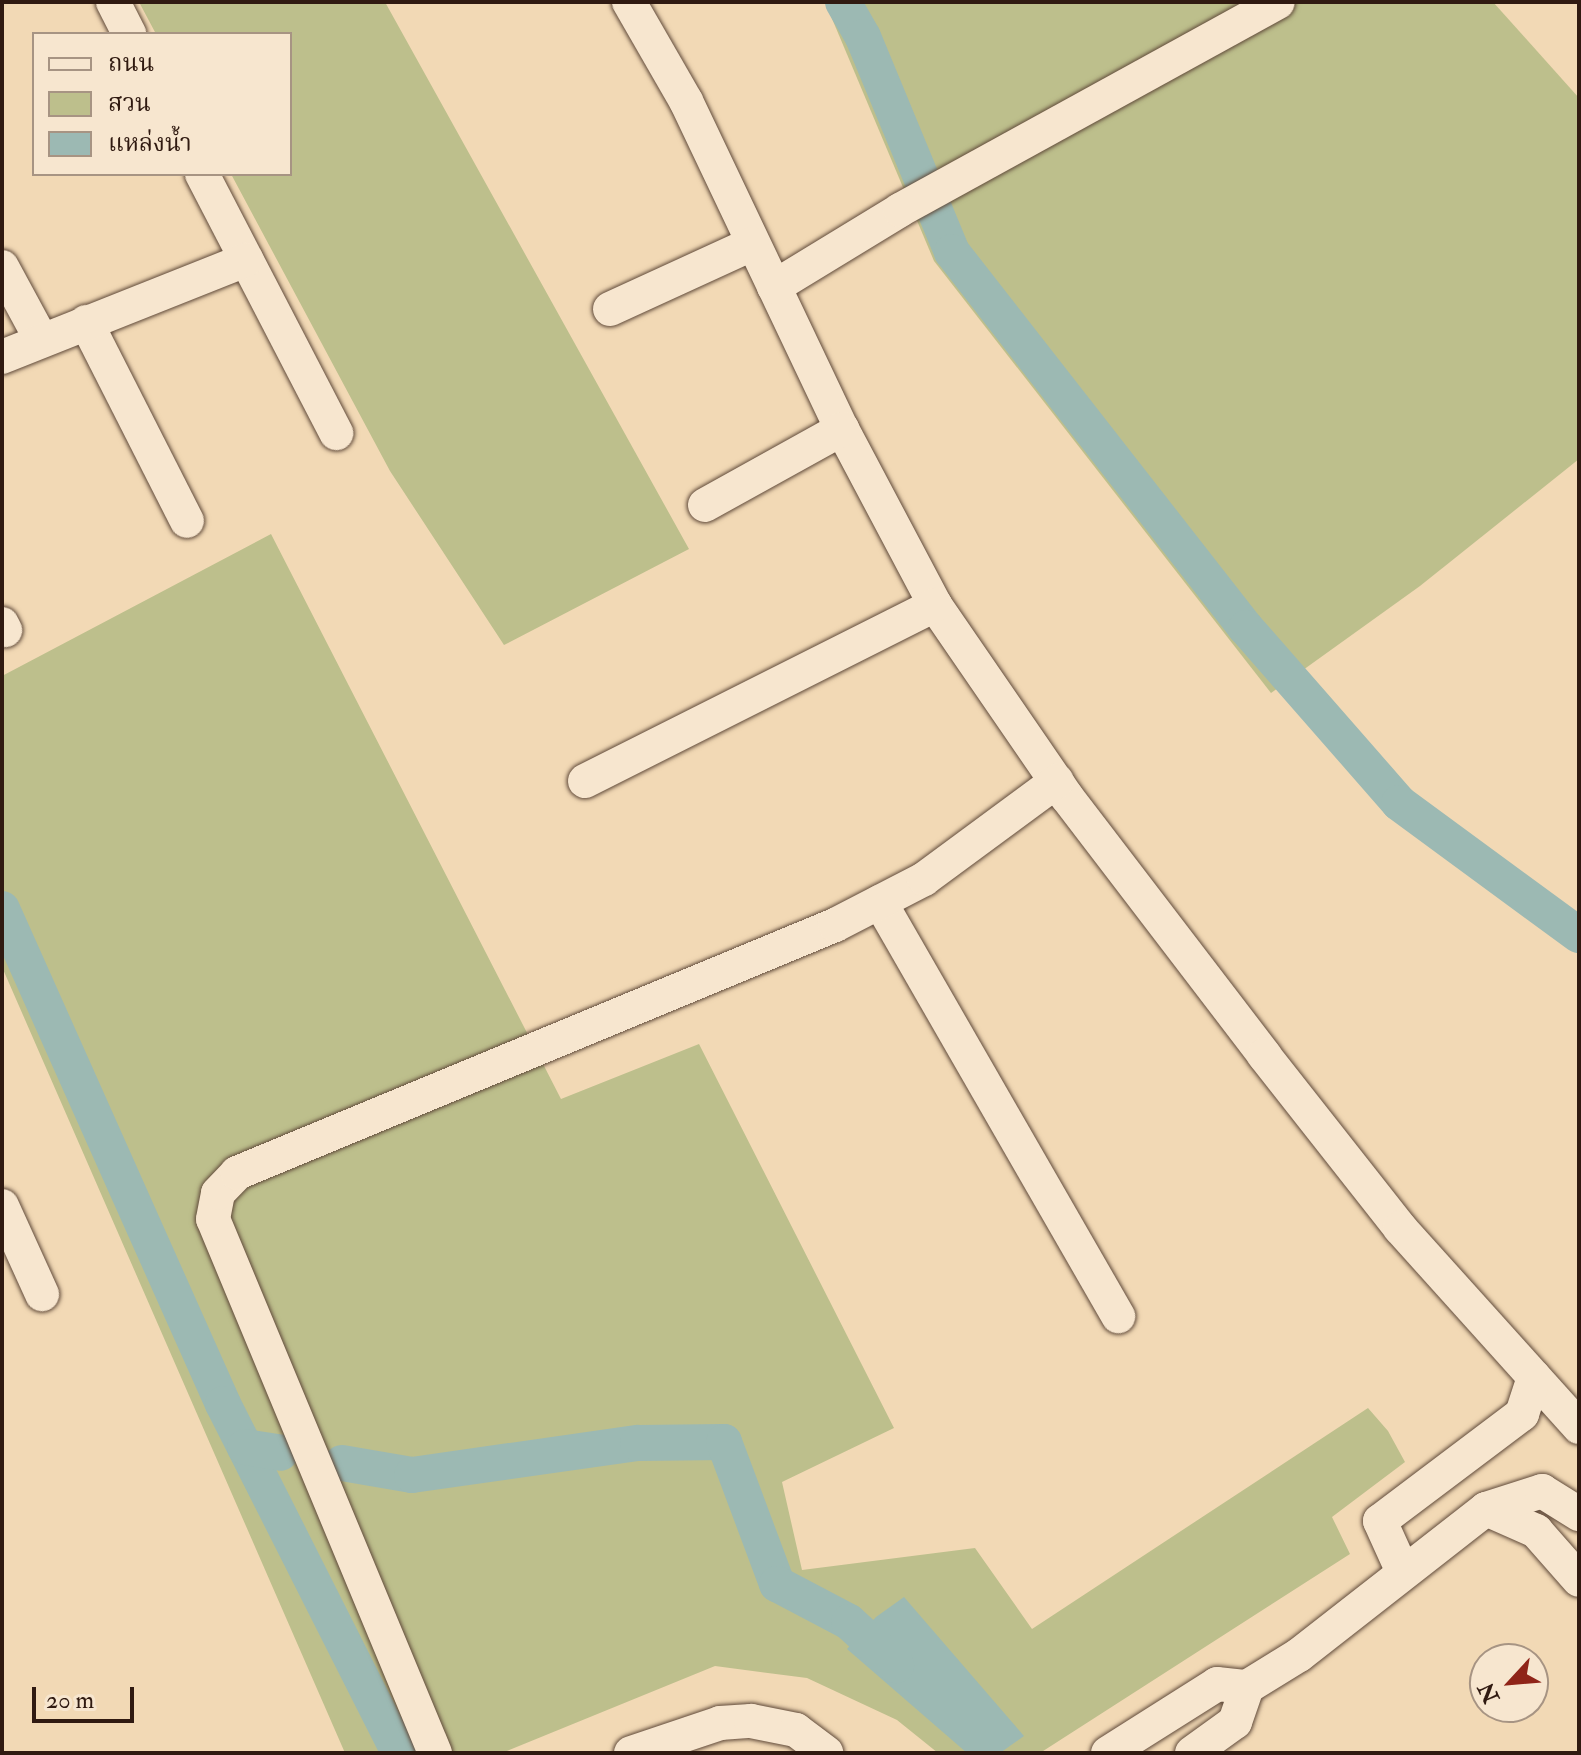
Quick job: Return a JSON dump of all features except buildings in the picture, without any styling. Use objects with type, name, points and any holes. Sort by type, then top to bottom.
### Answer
[{"type":"street","points":[[113,2],[128,32]]},
{"type":"street","points":[[629,2],[686,101],[842,429],[935,605],[1057,781],[1400,1228],[1579,1427]]},
{"type":"street","points":[[774,287],[900,210],[982,169],[1278,2]]},
{"type":"street","points":[[203,176],[336,433]]},
{"type":"street","points":[[610,309],[752,244]]},
{"type":"street","points":[[2,357],[246,260]]},
{"type":"street","points":[[2,267],[41,339]]},
{"type":"street","points":[[86,322],[187,521]]},
{"type":"street","points":[[705,505],[842,429]]},
{"type":"street","points":[[585,781],[935,605]]},
{"type":"street","points":[[435,1753],[213,1219],[218,1193],[237,1173],[880,902],[924,879],[1057,781]]},
{"type":"street","points":[[880,902],[1118,1316]]},
{"type":"street","points":[[2,1206],[13,1261],[42,1294]]},
{"type":"street","points":[[1403,1572],[1380,1521],[1522,1414],[1534,1377]]},
{"type":"street","points":[[1108,1753],[1217,1684],[1247,1687],[1299,1655],[1486,1509],[1542,1491],[1572,1510]]},
{"type":"street","points":[[1486,1509],[1536,1531],[1579,1580]]},
{"type":"street","points":[[1192,1753],[1235,1722],[1247,1687]]},
{"type":"street","points":[[631,1753],[720,1723],[751,1721],[796,1730],[826,1753]]},
{"type":"green space","points":[[139,2],[385,2],[689,549],[504,645],[390,471],[232,176],[292,176],[292,32],[155,32]]},
{"type":"green space","points":[[825,2],[1493,2],[1579,98],[1579,459],[1420,586],[1271,693],[934,261]]},
{"type":"green space","points":[[271,534],[561,1099],[699,1044],[894,1428],[782,1482],[802,1570],[975,1548],[1032,1629],[1368,1408],[1388,1431],[1405,1462],[1332,1517],[1350,1554],[1040,1753],[938,1753],[897,1720],[807,1678],[715,1666],[502,1753],[345,1753],[2,967],[2,676]]},
{"type":"water","points":[[904,1597],[1024,1736],[1000,1753],[967,1753],[847,1649],[876,1617]]},
{"type":"waterway","points":[[843,2],[863,37],[952,252],[1246,628],[1399,803],[1579,935]]},
{"type":"waterway","points":[[2,909],[223,1404],[399,1753]]},
{"type":"waterway","points":[[342,1463],[412,1475],[638,1443],[724,1442],[777,1584],[849,1622],[896,1665]]},
{"type":"waterway","points":[[245,1447],[281,1453]]}]
